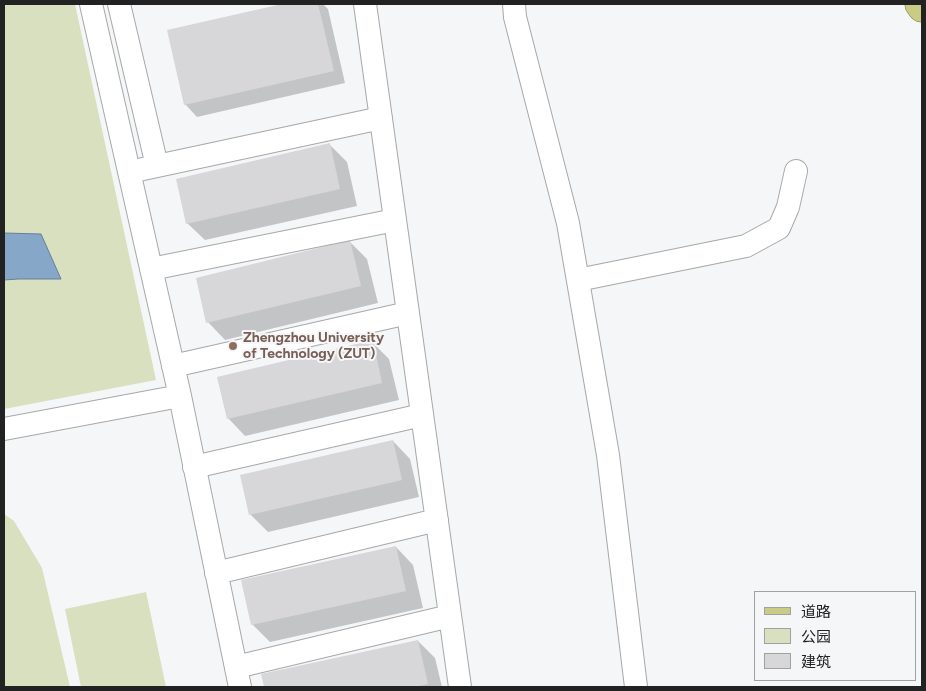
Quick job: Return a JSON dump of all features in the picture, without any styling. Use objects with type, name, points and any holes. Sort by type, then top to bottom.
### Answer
[{"type":"main road","points":[[920,4],[922,8]]},
{"type":"street","points":[[91,4],[180,396],[238,677],[450,616]]},
{"type":"street","points":[[119,4],[156,166]]},
{"type":"street","points":[[365,4],[460,687]]},
{"type":"street","points":[[514,4],[515,17],[568,223],[608,455],[636,687]]},
{"type":"street","points":[[129,172],[380,118]]},
{"type":"street","points":[[578,280],[746,246],[779,228],[788,206],[796,171]]},
{"type":"street","points":[[151,269],[395,220]]},
{"type":"street","points":[[173,366],[408,313]]},
{"type":"street","points":[[4,429],[180,396]]},
{"type":"street","points":[[194,467],[422,415]]},
{"type":"street","points":[[216,574],[437,520]]},
{"type":"green space","points":[[4,4],[75,4],[156,380],[4,409]]},
{"type":"green space","points":[[4,514],[14,521],[42,568],[70,687],[4,687]]},
{"type":"green space","points":[[146,592],[166,687],[81,687],[65,609]]},
{"type":"water","points":[[4,233],[41,234],[61,279],[4,280]]},
{"type":"building","points":[[282,4],[318,4],[334,71],[184,105],[167,30]]},
{"type":"building","points":[[330,143],[340,189],[186,224],[176,179]]},
{"type":"building","points":[[350,240],[361,286],[206,323],[196,278]]},
{"type":"building","points":[[373,340],[382,383],[227,419],[217,377]]},
{"type":"building","points":[[393,440],[402,480],[249,515],[240,475]]},
{"type":"building","points":[[396,546],[406,591],[251,625],[241,580]]},
{"type":"building","points":[[418,640],[428,684],[414,687],[264,687],[261,674]]},
{"type":"place","name":"Zhengzhou University of Technology (ZUT)","points":[[233,346]]}]
